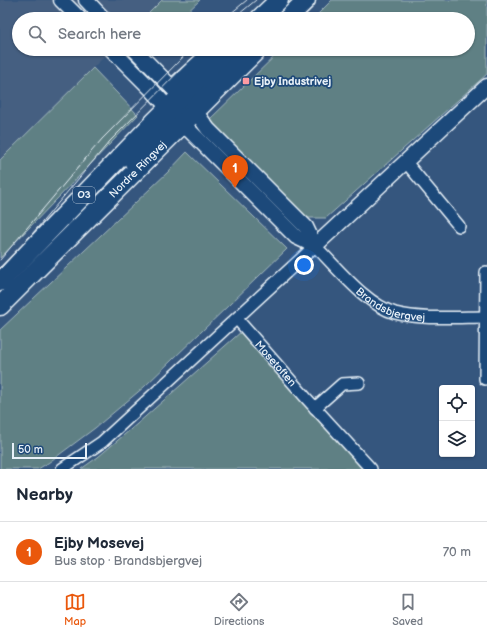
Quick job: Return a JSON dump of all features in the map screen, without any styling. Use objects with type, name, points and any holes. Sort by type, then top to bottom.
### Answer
[{"type":"main road","points":[[266,12],[277,0]]},
{"type":"main road","points":[[294,12],[306,0]]},
{"type":"main road","name":"Nordre Ringvej","points":[[0,306],[80,227],[222,56]]},
{"type":"main road","name":"Nordre Ringvej","points":[[0,282],[180,107],[249,56]]},
{"type":"street","points":[[61,0],[73,12]]},
{"type":"street","points":[[86,0],[97,12]]},
{"type":"street","points":[[261,12],[277,0]]},
{"type":"street","points":[[273,12],[282,0]]},
{"type":"street","points":[[119,56],[180,107]]},
{"type":"street","points":[[140,56],[180,107]]},
{"type":"street","points":[[180,107],[210,56]]},
{"type":"street","points":[[180,107],[235,56]]},
{"type":"street","points":[[62,469],[102,442],[487,87]]},
{"type":"street","name":"Brandsbjergvej","points":[[180,107],[296,237],[315,246],[366,296],[379,306],[410,316],[486,317]]},
{"type":"street","points":[[405,161],[459,226]]},
{"type":"street","points":[[485,379],[486,272]]},
{"type":"street","name":"Mosetoften","points":[[237,319],[371,469]]},
{"type":"street","points":[[315,408],[342,384],[359,383]]},
{"type":"shaded area","points":[[0,0],[162,0],[150,12],[12,12],[12,56],[105,56],[0,160]]},
{"type":"green space","points":[[162,0],[200,0],[187,12],[150,12]]},
{"type":"green space","points":[[332,0],[487,0],[487,74],[326,218],[308,218],[208,121],[275,56],[475,56],[475,12],[320,12]]},
{"type":"green space","points":[[93,68],[138,115],[0,258],[0,160]]},
{"type":"green space","points":[[187,152],[287,249],[144,387],[95,428],[38,469],[0,469],[0,330],[168,172]]},
{"type":"green space","points":[[242,331],[363,469],[81,469],[98,457],[137,424]]},
{"type":"tram line","points":[[232,12],[247,0]]},
{"type":"tram line","points":[[241,12],[256,0]]},
{"type":"tram line","points":[[0,260],[102,139],[184,56]]},
{"type":"tram line","points":[[0,269],[33,233],[110,141],[194,56]]},
{"type":"place","name":"Ejby Industrivej","points":[[246,81]]},
{"type":"place","name":"Ejby Mosevej","points":[[235,188]]}]
